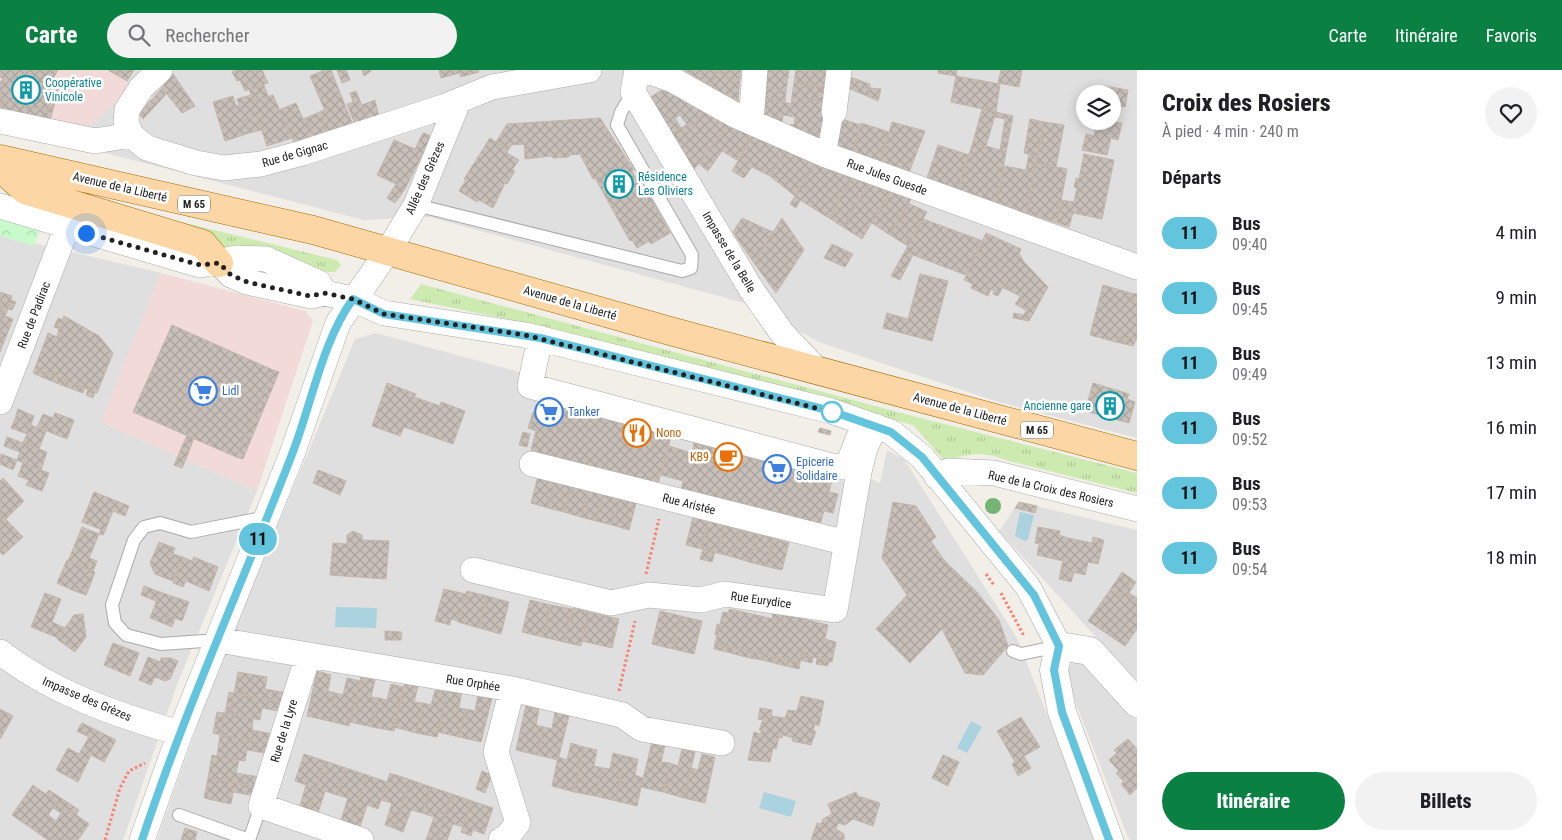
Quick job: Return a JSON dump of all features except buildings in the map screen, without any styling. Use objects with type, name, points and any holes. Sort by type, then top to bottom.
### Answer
[{"type":"main road","name":"Avenue de la Liberté","points":[[0,159],[313,230],[818,371],[1137,456]]},
{"type":"main road","points":[[0,166],[25,190],[203,244],[219,263]]},
{"type":"street","points":[[0,121],[95,141],[131,134],[126,122],[127,110],[141,88],[160,70]]},
{"type":"street","name":"Rue de Gignac","points":[[131,134],[146,148],[196,163],[224,168],[261,164],[302,153],[458,102],[492,88],[589,70]]},
{"type":"street","name":"Rue Jules Guesde","points":[[645,70],[673,80],[751,122],[826,155],[1137,267]]},
{"type":"street","points":[[751,122],[755,70]]},
{"type":"street","points":[[826,155],[834,112],[838,70]]},
{"type":"street","name":"Impasse de la Belle","points":[[635,81],[751,289],[782,333],[818,371]]},
{"type":"street","name":"Allée des Grèzes","points":[[142,840],[180,732],[292,454],[338,323],[388,251],[416,204],[458,102]]},
{"type":"street","points":[[0,206],[200,265],[219,263],[231,275],[247,282],[310,296],[324,293],[353,299],[384,314],[540,338],[831,411],[891,432],[922,457],[1028,587],[1059,646],[1054,670],[1062,712],[1109,840]]},
{"type":"street","name":"Rue de Padirac","points":[[0,402],[67,227]]},
{"type":"street","points":[[540,338],[530,386],[836,468],[848,465],[857,443],[868,424]]},
{"type":"street","name":"Rue Eurydice","points":[[474,570],[611,603],[649,595],[700,600],[725,594],[835,610],[868,424]]},
{"type":"street","name":"Rue Aristée","points":[[532,464],[847,543]]},
{"type":"street","name":"Rue de la Croix des Rosiers","points":[[937,477],[948,471],[994,473],[1137,509]]},
{"type":"street","name":"Rue Orphée","points":[[218,640],[512,689],[622,715],[642,729],[722,743]]},
{"type":"street","points":[[1059,646],[1090,651],[1137,703]]},
{"type":"street","name":"Impasse des Grèzes","points":[[0,652],[42,681],[74,696],[117,714],[180,732]]},
{"type":"street","name":"Rue de la Lyre","points":[[261,806],[308,656]]},
{"type":"street","points":[[501,840],[507,837],[518,822],[496,752],[512,689]]},
{"type":"street","points":[[261,806],[357,839]]},
{"type":"lane","points":[[416,204],[673,269],[688,271],[691,268],[692,255],[617,125],[635,81]]},
{"type":"lane","points":[[218,640],[161,644],[126,635],[115,623],[112,604],[134,540],[144,527],[160,523],[192,532],[267,517]]},
{"type":"lane","points":[[1014,651],[1021,654],[1059,646]]},
{"type":"lane","name":"Rue de la Lyre","points":[[179,816],[249,840],[261,806]]},
{"type":"path","points":[[104,840],[120,788],[129,771],[152,762]]},
{"type":"shaded area","points":[[0,70],[107,70],[133,86],[87,129],[0,109]]},
{"type":"shaded area","points":[[107,70],[1137,70],[1137,438],[995,401],[819,342],[748,304],[429,217],[364,220],[75,145],[87,129],[133,86]]},
{"type":"shaded area","points":[[0,235],[161,273],[101,422],[257,491],[178,682],[123,840],[0,840]]},
{"type":"shaded area","points":[[161,273],[305,311],[313,321],[257,491],[101,422]]},
{"type":"shaded area","points":[[376,333],[821,454],[880,483],[887,450],[904,459],[1017,638],[1096,840],[157,840],[210,689],[355,339]]},
{"type":"shaded area","points":[[1019,502],[1137,530],[1137,682],[999,531]]},
{"type":"shaded area","points":[[1078,657],[1137,720],[1137,840],[1130,840],[1126,832],[1073,696],[1066,670]]},
{"type":"green space","points":[[115,206],[337,260],[341,265],[335,272],[310,272],[228,252],[212,240]]},
{"type":"green space","points":[[0,217],[41,228],[34,246],[0,236]]},
{"type":"green space","points":[[421,284],[905,414],[1137,473],[1137,493],[984,454],[962,456],[945,461],[913,425],[554,329],[410,299]]},
{"type":"water","points":[[1020,512],[1034,515],[1028,540],[1025,541],[1015,536]]},
{"type":"water","points":[[336,607],[377,608],[376,628],[335,627]]},
{"type":"water","points":[[971,721],[982,727],[967,753],[957,748]]},
{"type":"water","points":[[764,792],[796,801],[791,817],[759,808]]},
{"type":"bus line","name":"11","points":[[142,840],[180,732],[292,454],[338,323],[353,299],[384,314],[460,324],[540,338],[831,411],[891,432],[922,457],[1034,595],[1059,646],[1054,670],[1062,712],[1109,840]]},
{"type":"place","name":"Coopérative Vinicole","points":[[26,90]]},
{"type":"place","name":"Résidence Les Oliviers","points":[[619,184]]},
{"type":"place","name":"Lidl","points":[[203,391]]},
{"type":"place","name":"Ancienne gare","points":[[1110,406]]},
{"type":"place","name":"Tanker","points":[[549,412]]},
{"type":"place","name":"Nono","points":[[637,433]]},
{"type":"place","name":"KB9","points":[[728,457]]},
{"type":"place","name":"Epicerie Solidaire","points":[[777,469]]},
{"type":"route","points":[[86,233],[200,265],[219,263],[231,275],[247,282],[310,296],[324,293],[353,299],[384,314],[525,335],[832,412]]}]
